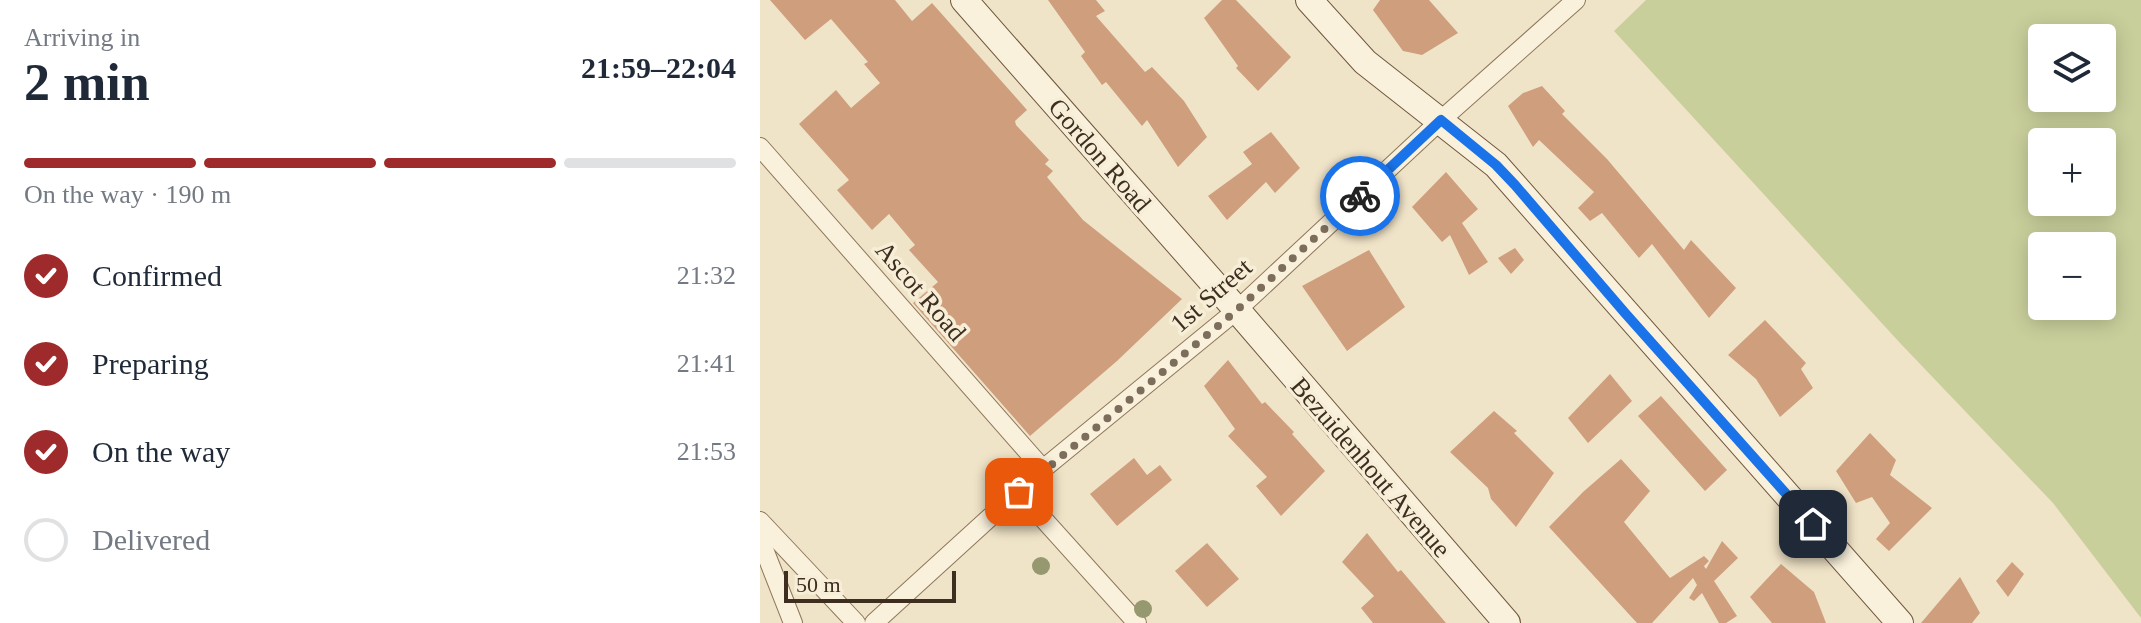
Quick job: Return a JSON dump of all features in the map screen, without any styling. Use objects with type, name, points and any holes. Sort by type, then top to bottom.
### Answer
[{"type":"street","name":"Gordon Road","points":[[964,0],[1237,310]]},
{"type":"street","points":[[1309,0],[1365,62],[1496,165],[1900,623]]},
{"type":"street","name":"1st Street","points":[[874,623],[1043,469],[1237,310],[1441,120],[1576,0]]},
{"type":"street","name":"Ascot Road","points":[[760,147],[1043,469]]},
{"type":"street","name":"Bezuidenhout Avenue","points":[[1237,310],[1507,623]]},
{"type":"street","points":[[1019,492],[1137,623]]},
{"type":"street","points":[[760,521],[856,623]]},
{"type":"street","points":[[760,539],[793,623]]},
{"type":"green space","points":[[1646,0],[2141,0],[2141,618],[2053,503],[1900,343],[1614,31]]},
{"type":"building","points":[[770,0],[895,0],[912,21],[932,3],[1027,110],[1015,121],[1016,125],[1049,160],[1045,164],[1053,171],[1047,177],[1083,220],[1182,299],[1117,361],[1030,436],[913,303],[938,282],[909,250],[915,245],[889,214],[872,230],[837,190],[849,180],[799,124],[836,90],[851,108],[880,83],[864,64],[868,62],[831,19],[805,40]]},
{"type":"building","points":[[1048,0],[1096,0],[1105,11],[1096,16],[1145,72],[1152,67],[1184,101],[1207,137],[1178,167],[1147,120],[1142,126],[1106,82],[1102,85],[1081,56],[1085,52]]},
{"type":"building","points":[[1222,0],[1236,0],[1291,57],[1258,91],[1236,68],[1238,66],[1204,18]]},
{"type":"building","points":[[1380,0],[1429,0],[1458,33],[1422,55],[1403,51],[1373,10]]},
{"type":"building","points":[[1542,86],[1565,111],[1562,114],[1607,159],[1684,250],[1691,240],[1736,288],[1709,318],[1652,244],[1639,258],[1602,213],[1590,221],[1578,208],[1594,192],[1539,140],[1533,147],[1508,106],[1523,93]]},
{"type":"building","points":[[1271,132],[1300,168],[1275,193],[1266,182],[1227,220],[1208,196],[1252,164],[1243,152]]},
{"type":"building","points":[[1446,172],[1478,209],[1462,223],[1488,262],[1469,275],[1450,235],[1442,242],[1412,207]]},
{"type":"building","points":[[1515,248],[1524,260],[1511,274],[1498,258]]},
{"type":"building","points":[[1369,250],[1405,307],[1347,351],[1302,286]]},
{"type":"building","points":[[1765,320],[1806,363],[1801,369],[1813,388],[1780,417],[1756,379],[1728,355]]},
{"type":"building","points":[[1228,360],[1262,404],[1265,402],[1294,432],[1292,434],[1325,471],[1281,516],[1256,486],[1267,477],[1228,436],[1235,429],[1204,386]]},
{"type":"building","points":[[1610,374],[1632,401],[1588,443],[1568,418]]},
{"type":"building","points":[[1661,396],[1727,470],[1705,491],[1638,416]]},
{"type":"building","points":[[1494,411],[1517,431],[1514,433],[1554,473],[1516,527],[1491,499],[1488,488],[1450,452]]},
{"type":"building","points":[[1870,433],[1896,460],[1890,475],[1932,508],[1889,551],[1876,539],[1890,523],[1872,497],[1856,503],[1836,471]]},
{"type":"building","points":[[1134,458],[1147,475],[1160,465],[1172,480],[1117,526],[1090,494]]},
{"type":"building","points":[[1621,459],[1650,491],[1624,522],[1670,578],[1704,556],[1709,561],[1704,566],[1706,569],[1722,541],[1738,558],[1714,581],[1737,616],[1726,623],[1719,623],[1702,593],[1694,601],[1689,598],[1697,585],[1693,578],[1652,623],[1637,623],[1549,527]]},
{"type":"building","points":[[1367,533],[1398,572],[1401,570],[1446,623],[1373,623],[1361,608],[1374,596],[1342,562]]},
{"type":"building","points":[[1207,543],[1239,579],[1207,607],[1175,571]]},
{"type":"building","points":[[2012,562],[2024,574],[2008,597],[1996,581]]},
{"type":"building","points":[[1781,564],[1814,592],[1826,623],[1772,623],[1750,597]]},
{"type":"building","points":[[1960,577],[1980,613],[1972,623],[1921,623]]},
{"type":"way so far","points":[[1019,492],[1237,310],[1360,196]]},
{"type":"route","points":[[1360,196],[1441,120],[1496,165],[1515,185],[1813,524]]}]
